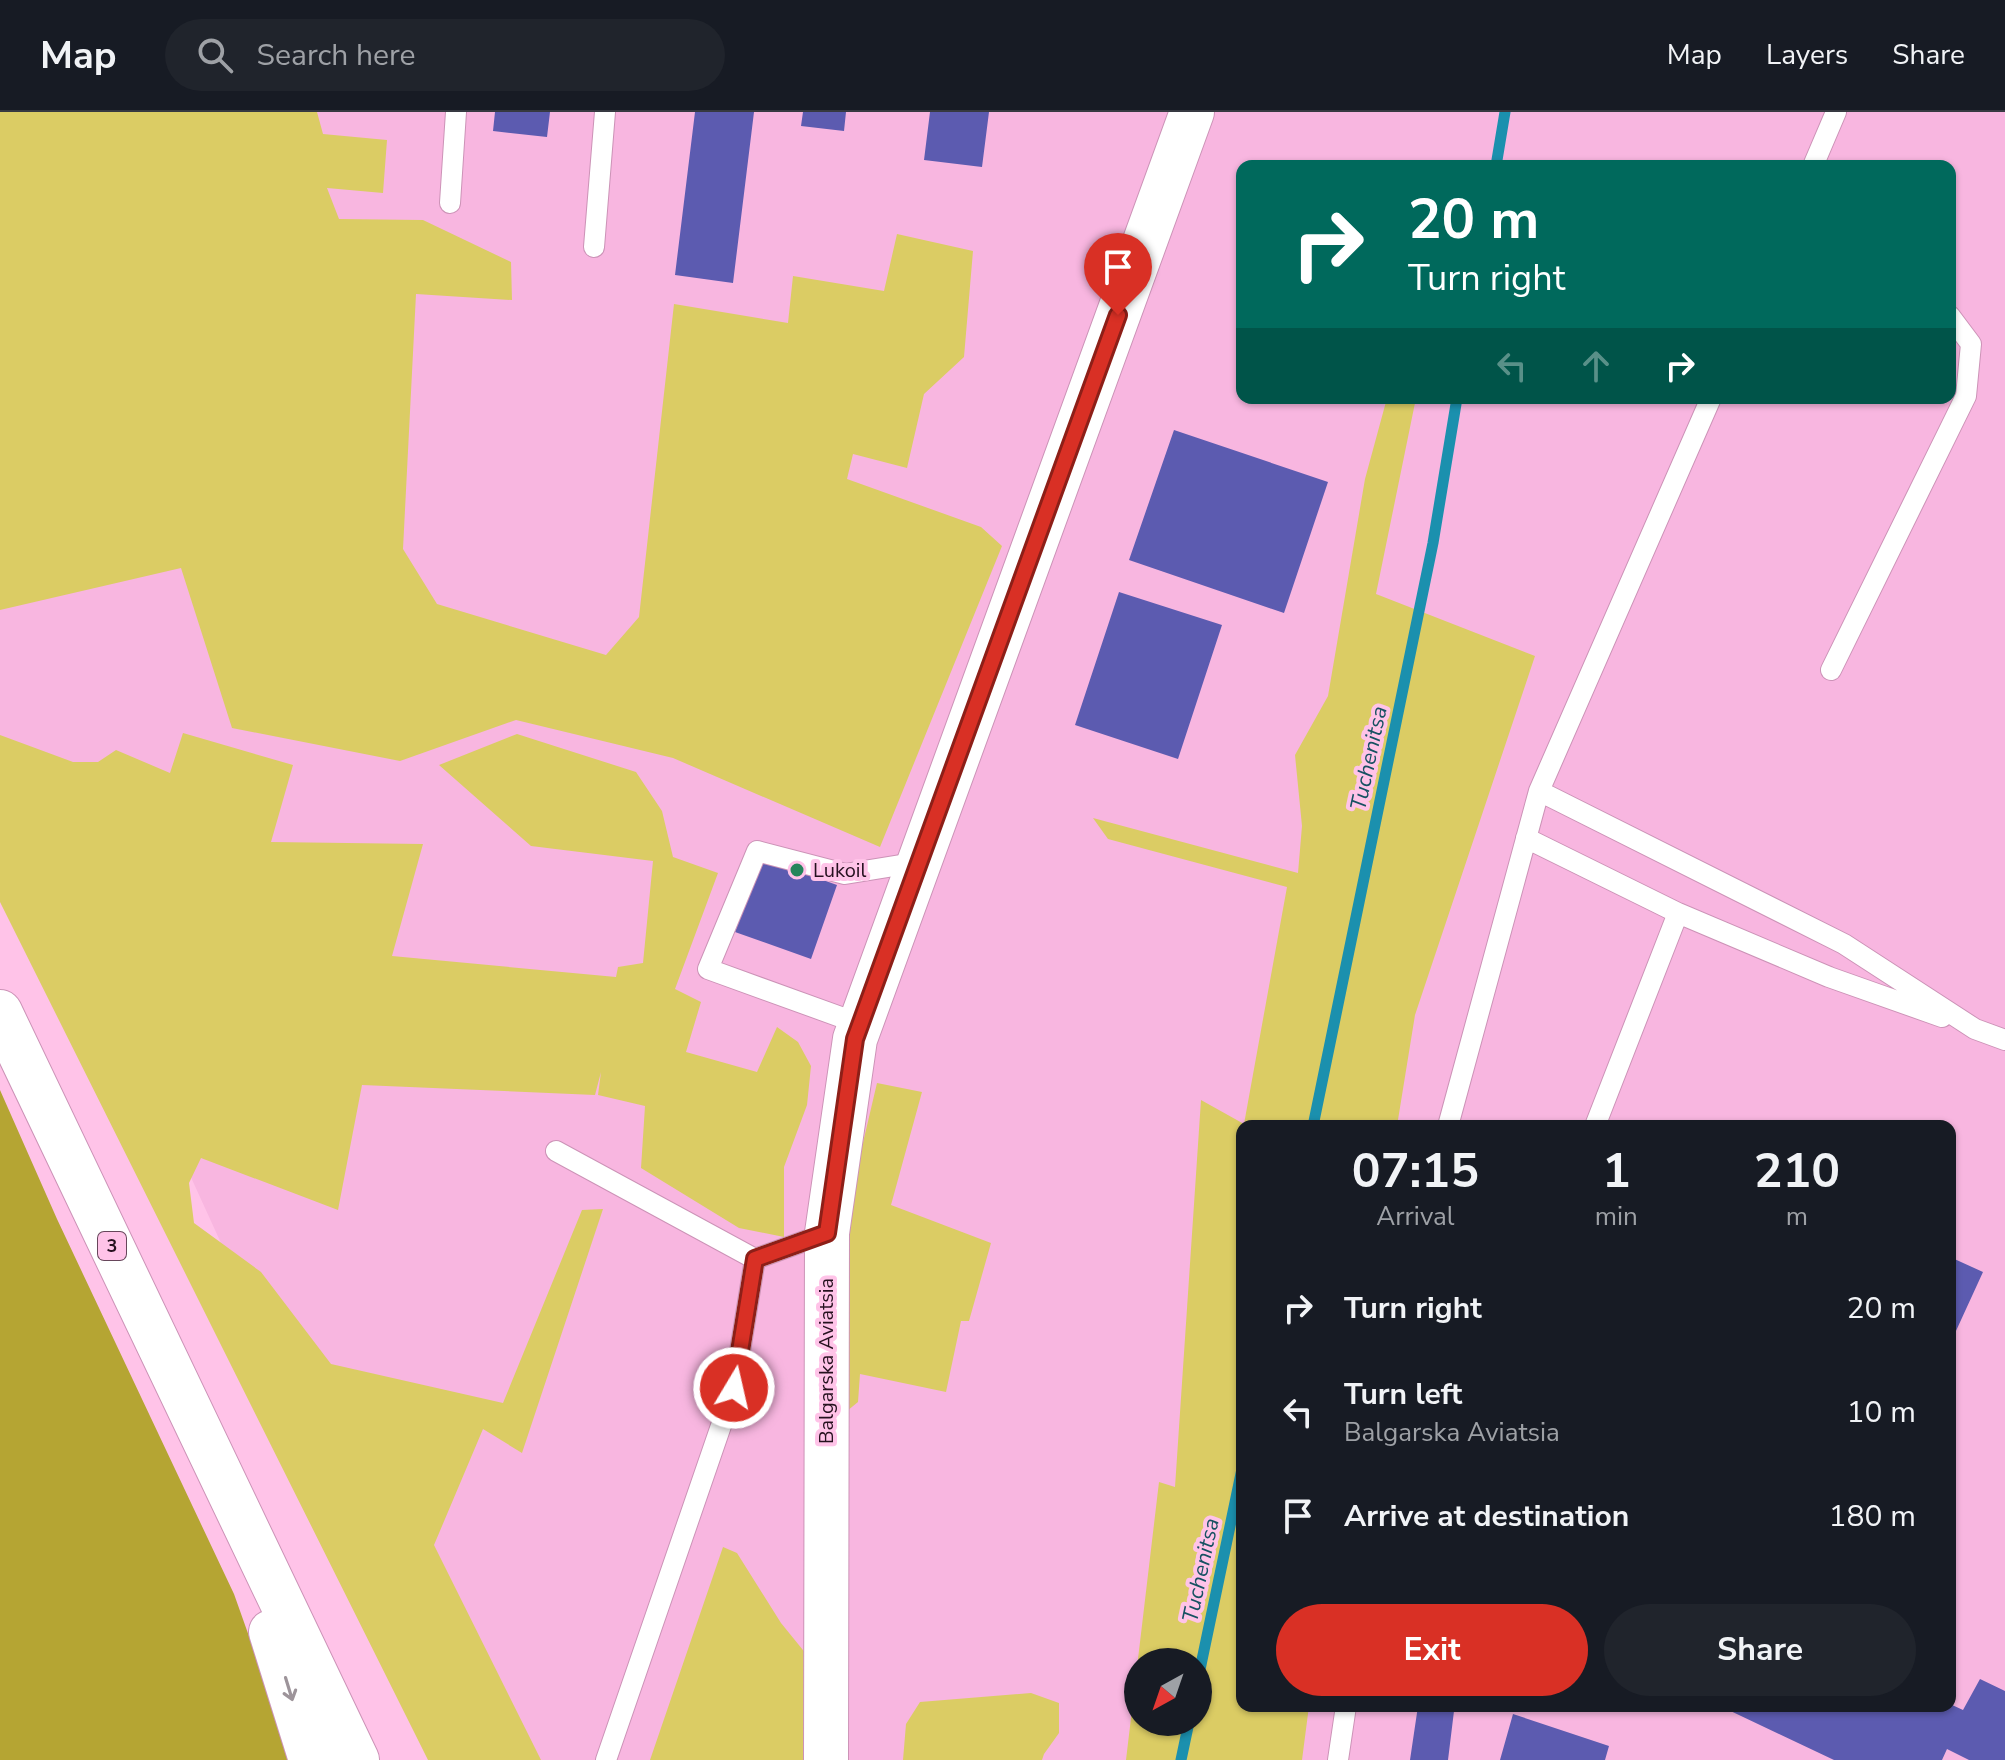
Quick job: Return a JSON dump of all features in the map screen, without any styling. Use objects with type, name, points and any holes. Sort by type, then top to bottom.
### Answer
[{"type":"main road","name":"Balgarska Aviatsia","points":[[826,1760],[827,1233],[855,1039],[1192,112]]},
{"type":"main road","name":"3","points":[[0,1012],[357,1760]]},
{"type":"main road","points":[[225,1481],[311,1760]]},
{"type":"lane","points":[[450,203],[456,112]]},
{"type":"lane","points":[[594,247],[605,112]]},
{"type":"lane","points":[[1818,160],[1836,112]]},
{"type":"lane","points":[[1831,670],[1966,396],[1971,344],[1956,324]]},
{"type":"lane","points":[[1450,1120],[1539,791],[1708,404]]},
{"type":"lane","points":[[1539,791],[1844,944],[1975,1029]]},
{"type":"lane","points":[[1526,838],[1678,913],[1829,977],[2005,1040]]},
{"type":"lane","points":[[860,1024],[708,969],[757,851],[845,874],[919,862]]},
{"type":"lane","points":[[1597,1120],[1678,913]]},
{"type":"lane","points":[[556,1151],[755,1259],[827,1233]]},
{"type":"lane","points":[[606,1760],[734,1388],[755,1259]]},
{"type":"lane","points":[[1338,1760],[1345,1712]]},
{"type":"shaded area","points":[[0,112],[2005,112],[2005,1760],[457,1760],[0,759]]},
{"type":"shaded area","points":[[0,112],[317,112],[323,134],[387,140],[383,193],[327,188],[339,219],[423,220],[511,262],[512,300],[416,294],[403,549],[437,604],[606,655],[639,617],[674,304],[788,323],[793,276],[884,291],[897,234],[973,251],[964,357],[924,394],[907,468],[853,454],[847,479],[981,527],[1002,546],[880,847],[673,758],[516,720],[400,761],[232,728],[181,568],[0,610]]},
{"type":"shaded area","points":[[1385,404],[1415,404],[1376,594],[1535,656],[1415,1015],[1398,1120],[1245,1120],[1287,887],[1108,839],[1093,818],[1298,873],[1302,826],[1295,755],[1328,696],[1365,479]]},
{"type":"shaded area","points":[[183,733],[293,765],[271,842],[423,844],[392,956],[616,977],[618,967],[643,963],[653,861],[531,846],[439,765],[517,734],[636,772],[662,811],[673,857],[718,873],[675,989],[701,1002],[686,1052],[757,1072],[777,1027],[798,1042],[811,1066],[807,1105],[784,1167],[784,1237],[739,1228],[641,1168],[645,1106],[598,1095],[601,1072],[595,1095],[362,1085],[338,1210],[201,1158],[189,1183],[194,1223],[261,1272],[331,1364],[503,1403],[582,1210],[603,1209],[522,1453],[483,1429],[434,1545],[541,1760],[428,1760],[0,902],[0,735],[73,762],[98,762],[116,750],[170,773]]},
{"type":"shaded area","points":[[877,1083],[922,1092],[891,1205],[991,1243],[969,1321],[961,1321],[946,1392],[860,1374],[858,1402],[847,1411],[834,1376],[850,1198]]},
{"type":"shaded area","points":[[0,1090],[57,1219],[234,1594],[293,1760],[0,1760]]},
{"type":"shaded area","points":[[1201,1100],[1237,1120],[1236,1712],[1308,1712],[1302,1760],[1126,1760],[1129,1736],[1212,1736],[1212,1648],[1139,1648],[1159,1482],[1175,1487]]},
{"type":"shaded area","points":[[723,1547],[737,1553],[781,1623],[807,1655],[803,1760],[650,1760]]},
{"type":"shaded area","points":[[1031,1693],[1059,1703],[1059,1733],[1042,1760],[903,1760],[906,1724],[920,1702]]},
{"type":"building","points":[[495,112],[550,112],[547,137],[493,131]]},
{"type":"building","points":[[695,112],[754,112],[733,283],[675,275]]},
{"type":"building","points":[[803,112],[846,112],[844,131],[801,126]]},
{"type":"building","points":[[930,112],[989,112],[982,167],[924,160]]},
{"type":"building","points":[[1174,430],[1328,482],[1284,613],[1129,560]]},
{"type":"building","points":[[1119,592],[1222,625],[1178,759],[1075,725]]},
{"type":"building","points":[[761,858],[837,885],[811,959],[735,932]]},
{"type":"building","points":[[1956,1260],[1983,1272],[1956,1331]]},
{"type":"building","points":[[1980,1679],[2005,1691],[2005,1760],[1969,1760],[1947,1749],[1942,1760],[1834,1760],[1733,1712],[1956,1712],[1956,1707],[1963,1710]]},
{"type":"building","points":[[1417,1712],[1454,1712],[1448,1760],[1410,1760]]},
{"type":"building","points":[[1513,1714],[1609,1746],[1605,1760],[1500,1760]]},
{"type":"waterway","name":"Tuchenitsa","points":[[1497,160],[1505,112]]},
{"type":"waterway","name":"Tuchenitsa","points":[[1314,1120],[1433,543],[1456,404]]},
{"type":"waterway","name":"Tuchenitsa","points":[[1204,1648],[1236,1498]]},
{"type":"waterway","name":"Tuchenitsa","points":[[1181,1760],[1186,1736]]},
{"type":"place","name":"Lukoil","points":[[797,870]]},
{"type":"route","points":[[734,1388],[755,1259],[827,1233],[855,1039],[1118,315]]}]
